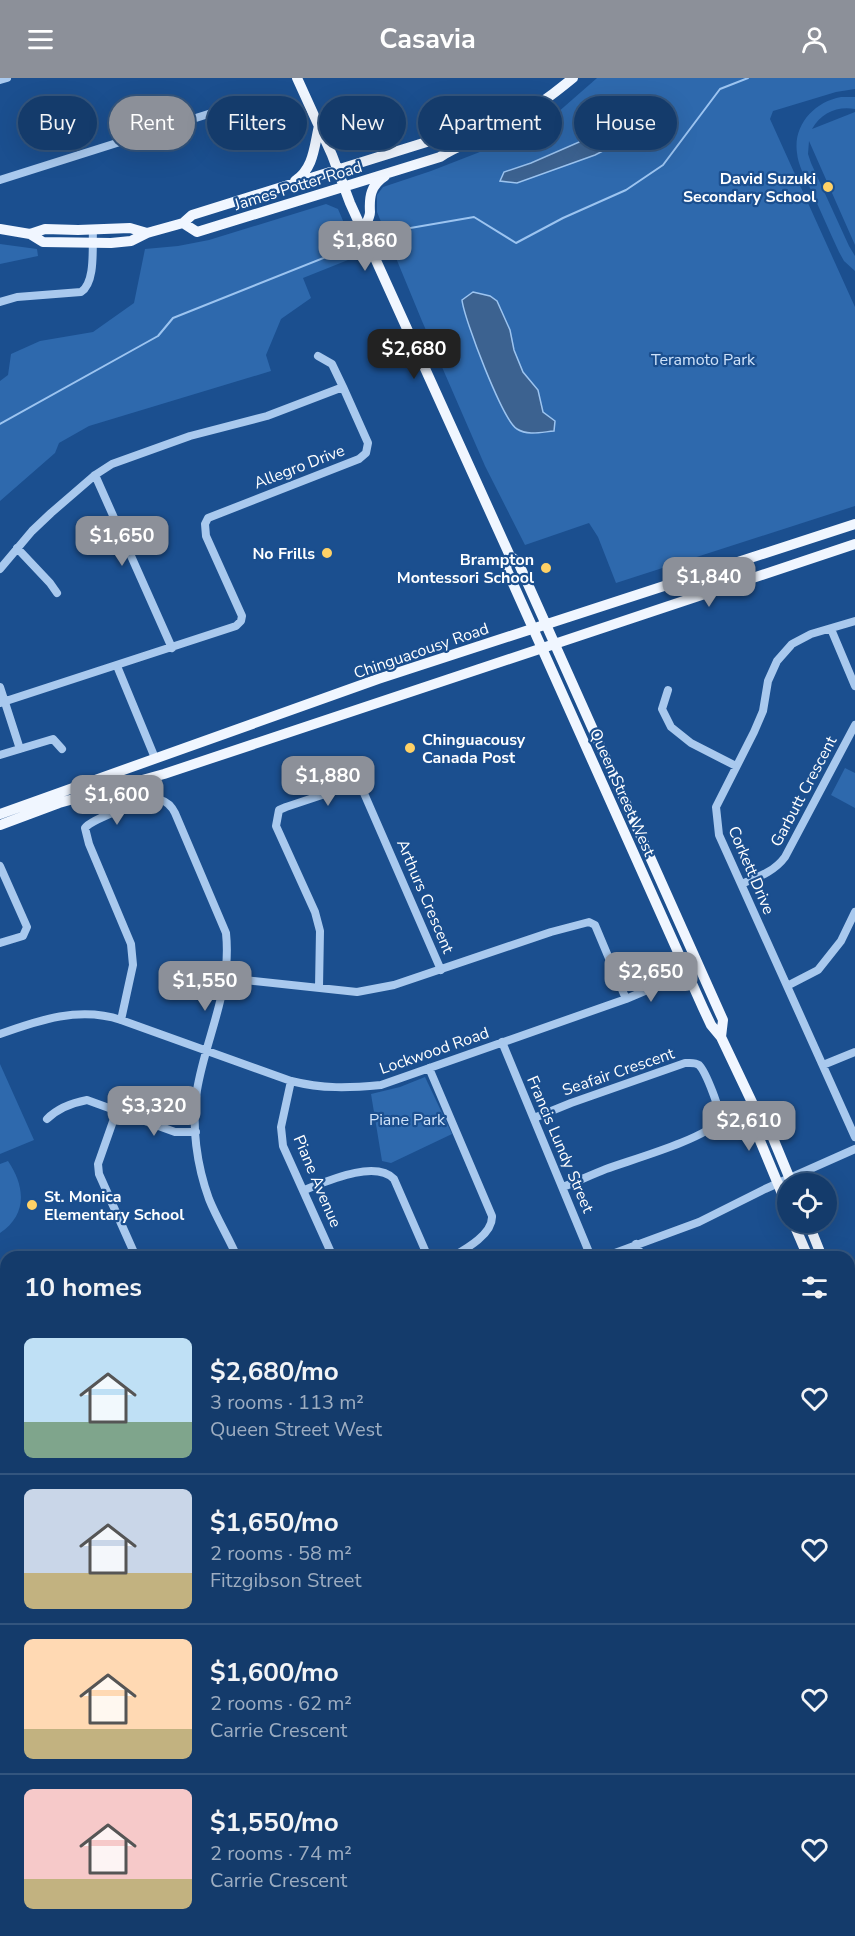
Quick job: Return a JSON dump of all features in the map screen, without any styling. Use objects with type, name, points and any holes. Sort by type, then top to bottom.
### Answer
[{"type":"main road","name":"Queen Street West","points":[[297,78],[319,126]]},
{"type":"main road","name":"James Potter Road","points":[[551,96],[573,78]]},
{"type":"main road","points":[[282,188],[296,181],[308,168],[319,126]]},
{"type":"main road","name":"James Potter Road","points":[[0,229],[30,234],[43,242],[131,241],[147,233],[183,223],[192,215],[418,145]]},
{"type":"main road","name":"Queen Street West","points":[[329,150],[363,231],[510,556],[518,562],[723,1020]]},
{"type":"main road","name":"James Potter Road","points":[[183,223],[197,232],[440,157],[450,150]]},
{"type":"main road","points":[[363,231],[370,213],[369,201],[375,184],[395,170]]},
{"type":"main road","name":"James Potter Road","points":[[30,234],[45,229],[130,228],[147,233]]},
{"type":"main road","name":"Chinguacousy Road","points":[[0,814],[378,680],[855,524]]},
{"type":"main road","points":[[0,825],[59,803],[164,774],[855,544]]},
{"type":"main road","name":"Queen Street West","points":[[510,556],[506,568],[703,1008],[711,1025],[721,1037],[759,1117],[768,1126],[788,1173]]},
{"type":"main road","points":[[627,837],[639,832]]},
{"type":"main road","points":[[666,982],[676,972],[686,968],[696,972],[716,1018],[723,1020],[721,1037]]},
{"type":"main road","points":[[666,982],[684,983],[691,986],[703,1008]]},
{"type":"main road","name":"Queen Street West","points":[[759,1117],[756,1131],[777,1184]]},
{"type":"main road","points":[[798,1233],[805,1251]]},
{"type":"main road","points":[[812,1233],[820,1251]]},
{"type":"street","points":[[0,80],[7,78]]},
{"type":"street","points":[[0,180],[207,114]]},
{"type":"street","points":[[0,302],[17,297],[81,292],[90,283],[93,230]]},
{"type":"street","points":[[0,569],[51,513],[95,475],[112,464],[190,436],[267,416],[343,387],[332,364],[318,356]]},
{"type":"street","name":"Allegro Drive","points":[[2,702],[233,628],[241,621],[240,611],[206,536],[205,524],[208,518],[354,461],[366,453],[368,443],[343,387]]},
{"type":"street","points":[[95,475],[172,648]]},
{"type":"street","points":[[17,548],[57,593]]},
{"type":"street","name":"Corkett Drive","points":[[855,621],[811,634],[792,644],[777,660],[768,681],[763,711],[716,807],[719,836],[855,1137]]},
{"type":"street","points":[[831,629],[855,686]]},
{"type":"street","points":[[117,666],[155,758]]},
{"type":"street","points":[[0,687],[2,702],[20,749]]},
{"type":"street","points":[[668,690],[662,709],[670,727],[691,743],[736,766]]},
{"type":"street","name":"Garbutt Crescent","points":[[741,884],[779,866],[855,725]]},
{"type":"street","points":[[0,755],[53,739],[62,749]]},
{"type":"street","name":"Arthurs Crescent","points":[[319,987],[320,931],[300,875],[276,826],[277,815],[279,810],[286,807],[346,787],[356,786],[363,791],[368,800],[441,970]]},
{"type":"street","points":[[121,1020],[133,966],[131,944],[84,833],[90,821],[157,799],[164,800],[176,813],[226,933],[228,949],[226,978],[197,1091],[196,1132],[198,1156],[210,1200],[234,1251]]},
{"type":"street","points":[[0,866],[27,927],[23,936],[0,943]]},
{"type":"street","points":[[787,986],[818,970],[841,940],[855,912]]},
{"type":"street","points":[[226,978],[357,992],[394,985],[551,932],[590,922],[595,925],[626,999]]},
{"type":"street","name":"Lockwood Road","points":[[0,1034],[41,1019],[95,1014],[121,1020],[291,1081],[309,1086],[343,1089],[381,1085],[626,999],[666,982]]},
{"type":"street","name":"Francis Lundy Street","points":[[502,1042],[589,1251]]},
{"type":"street","points":[[823,1065],[855,1052]]},
{"type":"street","name":"Seafair Crescent","points":[[534,1118],[685,1063],[696,1063],[702,1070],[720,1112],[720,1120],[714,1126],[678,1144],[563,1187]]},
{"type":"street","points":[[429,1068],[492,1216],[490,1229],[460,1251]]},
{"type":"street","name":"Piane Avenue","points":[[291,1081],[281,1127],[283,1146],[330,1251]]},
{"type":"street","points":[[47,1119],[56,1110],[87,1100],[175,1132],[196,1132]]},
{"type":"street","points":[[117,1110],[98,1164],[99,1174],[133,1251]]},
{"type":"street","points":[[807,1173],[855,1149]]},
{"type":"street","points":[[304,1190],[339,1177],[365,1171],[386,1173],[393,1179],[425,1251]]},
{"type":"street","points":[[619,1251],[699,1222],[777,1184]]},
{"type":"street","points":[[636,1244],[639,1251]]},
{"type":"green space","name":"Teramoto Park","points":[[597,78],[855,78],[855,89],[836,92],[773,111],[770,119],[855,307],[855,506],[616,583],[598,537],[589,523],[525,545],[485,466],[422,321],[377,212],[377,195],[383,187],[485,150],[562,150],[562,109],[574,98],[574,150],[677,150],[677,96],[576,96]]},
{"type":"green space","points":[[841,97],[855,97],[855,109],[848,108],[830,112],[812,129],[855,112],[855,245],[809,141],[808,154],[855,256],[855,271],[844,261],[839,252],[802,171],[797,153],[798,133],[807,116],[822,104]]},
{"type":"green space","points":[[326,204],[338,209],[358,256],[303,278],[311,298],[281,319],[266,355],[271,371],[89,426],[59,443],[55,453],[0,501],[0,381],[8,375],[11,354],[40,341],[93,332],[134,303],[145,249],[209,240]]},
{"type":"green space","points":[[0,244],[37,249],[38,256],[0,264]]},
{"type":"green space","points":[[845,768],[855,773],[855,808],[831,795]]},
{"type":"green space","points":[[0,1064],[34,1140],[0,1154]]},
{"type":"green space","name":"Piane Park","points":[[425,1077],[452,1134],[391,1163],[382,1161],[371,1094],[400,1087]]},
{"type":"green space","points":[[8,1161],[18,1180],[21,1199],[15,1217],[0,1233],[0,1164]]},
{"type":"shaded area","points":[[574,144],[574,150],[605,150],[517,183],[500,181],[504,172]]},
{"type":"shaded area","points":[[473,292],[490,296],[497,301],[510,330],[514,350],[523,372],[538,390],[543,412],[555,421],[554,431],[526,432],[517,429],[511,422],[485,369],[464,311],[462,300]]},
{"type":"waterway","points":[[393,231],[474,217],[516,243],[563,218],[626,190],[663,165],[720,89],[748,78]]},
{"type":"waterway","points":[[0,424],[158,336],[173,318],[351,247]]},
{"type":"place","name":"David Suzuki Secondary School","points":[[828,187]]},
{"type":"place","name":"No Frills","points":[[327,553]]},
{"type":"place","name":"Brampton Montessori School","points":[[546,568]]},
{"type":"place","name":"Chinguacousy Canada Post","points":[[410,748]]},
{"type":"place","name":"St. Monica Elementary School","points":[[32,1205]]}]
